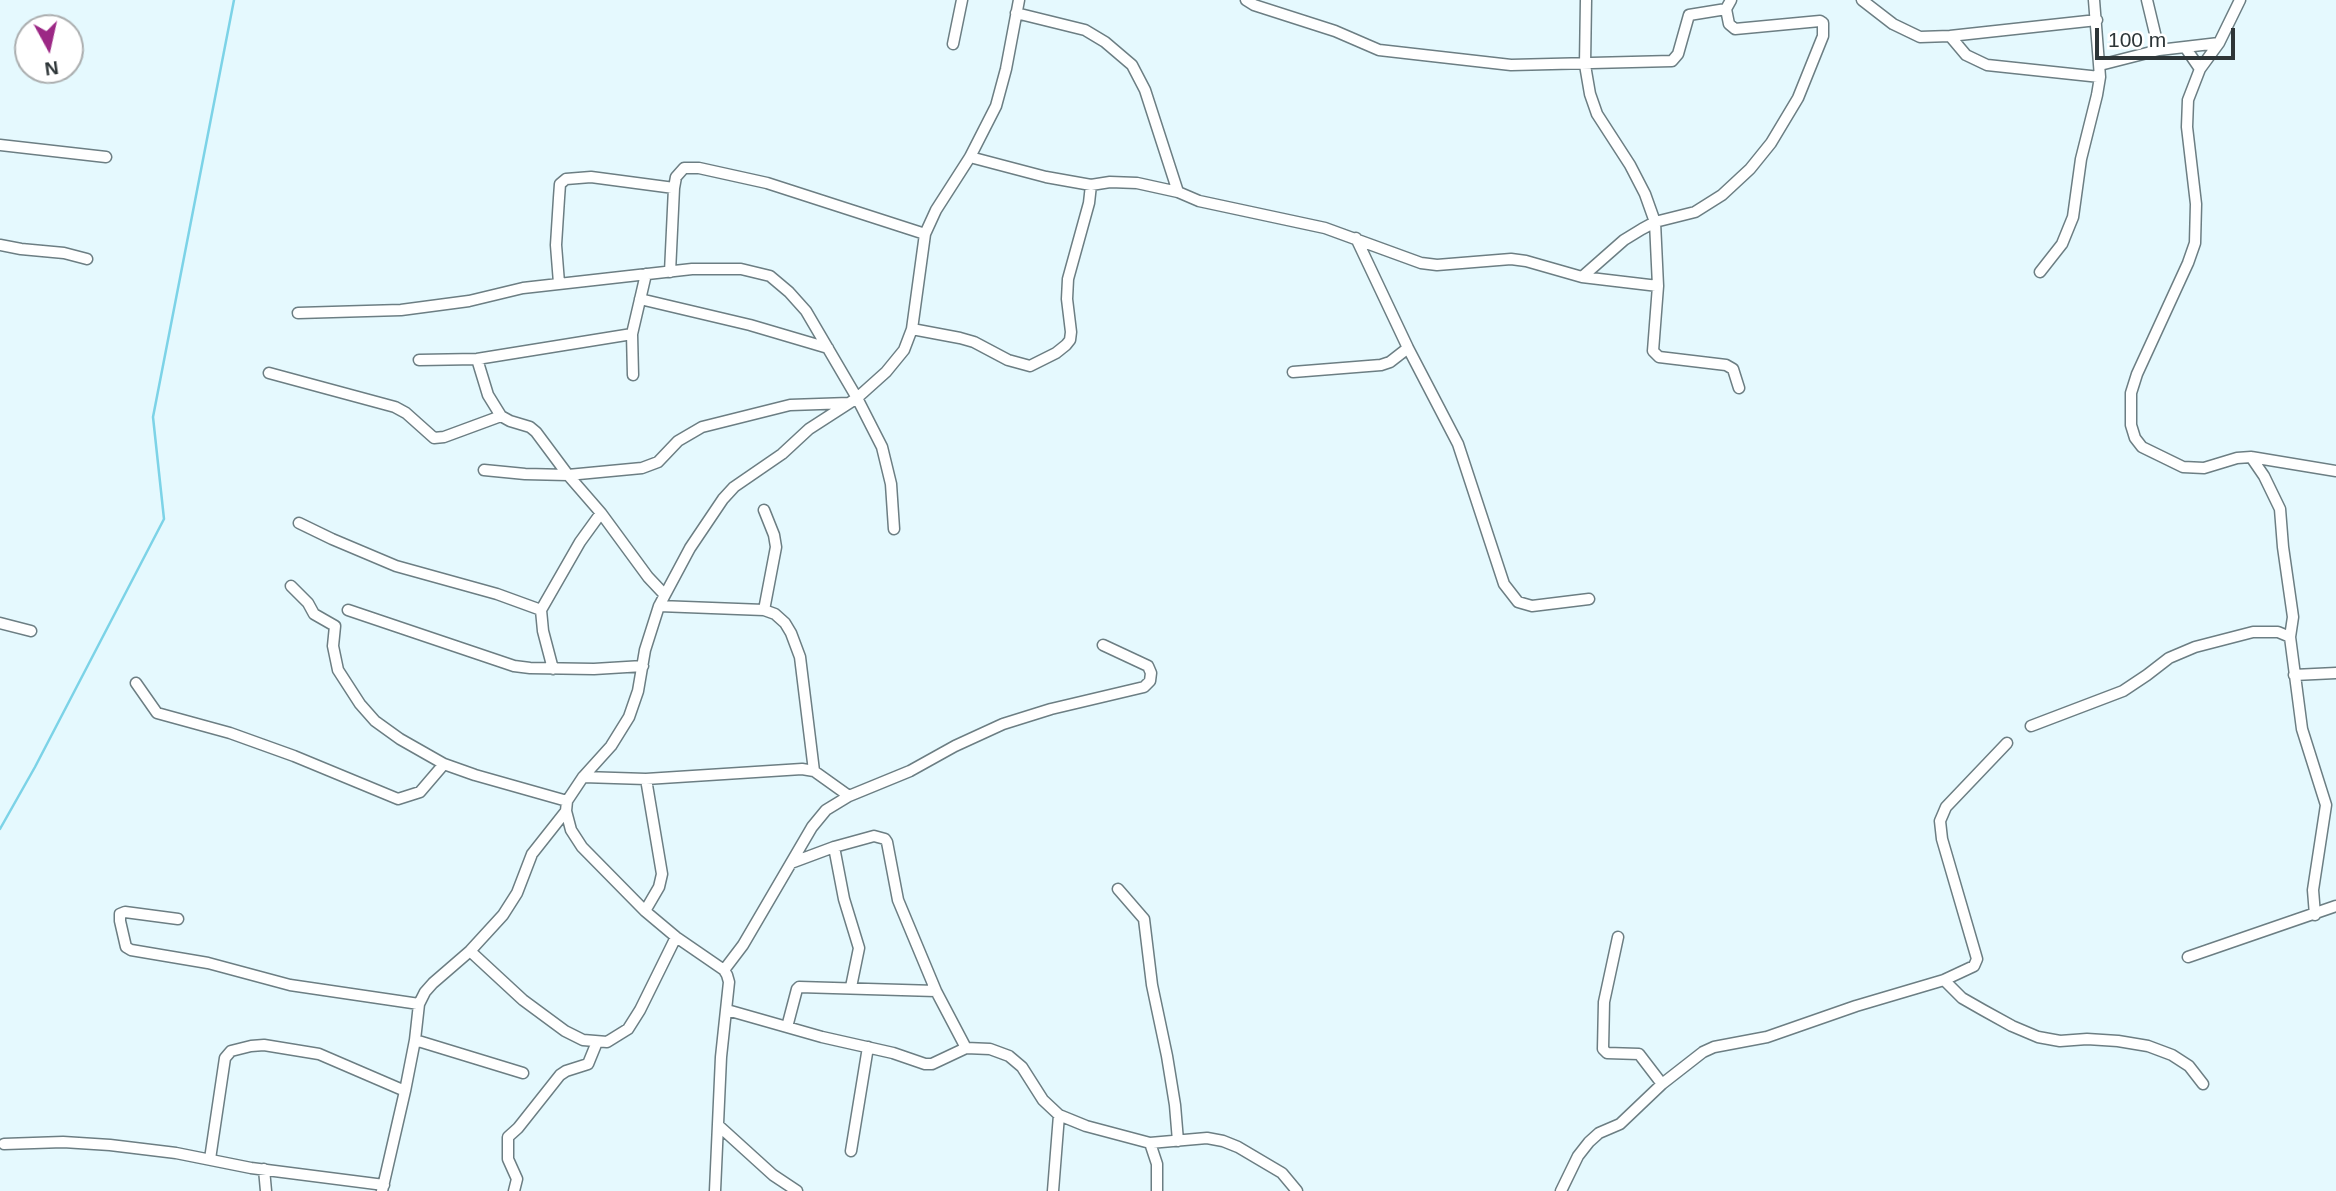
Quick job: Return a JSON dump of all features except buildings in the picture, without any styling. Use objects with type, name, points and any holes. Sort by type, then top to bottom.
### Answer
[{"type":"street","points":[[953,44],[962,0]]},
{"type":"street","points":[[4,1144],[98,1144],[210,1159],[383,1188],[415,1040],[419,1004],[433,982],[470,951],[511,904],[532,854],[566,806],[583,776],[611,746],[629,716],[638,691],[659,606],[698,536],[729,493],[764,468],[809,429],[853,401],[896,362],[912,330],[925,234],[996,106],[1019,0]]},
{"type":"street","points":[[1247,0],[1254,5],[1335,31],[1379,50],[1511,65],[1672,61],[1678,54],[1689,15],[1728,4],[1728,24],[1735,29],[1819,21],[1823,23],[1823,36],[1798,98],[1771,143],[1750,170],[1709,205],[1695,212],[1655,222],[1624,240],[1582,277]]},
{"type":"street","points":[[1586,0],[1585,65],[1590,94],[1597,114],[1645,194],[1655,222],[1658,286],[1653,351],[1655,356],[1726,365],[1732,369],[1739,388]]},
{"type":"street","points":[[1862,0],[1893,24],[1912,34],[1928,38],[2097,20]]},
{"type":"street","points":[[2040,272],[2062,244],[2073,217],[2081,159],[2100,77],[2094,0]]},
{"type":"street","points":[[2147,0],[2159,50]]},
{"type":"street","points":[[2240,0],[2219,43],[2200,69],[2188,100],[2187,127],[2196,204],[2195,243],[2137,374],[2131,393],[2131,425],[2135,438],[2143,447],[2183,467],[2204,468],[2237,458],[2251,457],[2336,471]]},
{"type":"street","points":[[1016,13],[1085,30],[1105,42],[1132,65],[1145,90],[1178,192]]},
{"type":"street","points":[[1950,36],[1966,55],[1987,65],[2100,77]]},
{"type":"street","points":[[2100,65],[2159,50],[2219,43]]},
{"type":"street","points":[[2185,47],[2200,69]]},
{"type":"street","points":[[0,145],[106,157]]},
{"type":"street","points":[[970,157],[1046,177],[1091,185],[1110,182],[1137,183],[1178,192],[1199,201],[1325,228],[1421,263],[1437,265],[1511,259],[1582,277],[1658,286]]},
{"type":"street","points":[[670,272],[674,188],[680,171],[689,167],[767,183],[925,234]]},
{"type":"street","points":[[559,284],[556,245],[559,198],[561,184],[566,179],[591,177],[674,188]]},
{"type":"street","points":[[912,330],[974,342],[1008,360],[1030,366],[1066,345],[1071,332],[1067,299],[1068,279],[1089,203],[1091,185]]},
{"type":"street","points":[[1356,238],[1463,455],[1504,584],[1518,602],[1532,606],[1589,599]]},
{"type":"street","points":[[0,245],[64,253],[87,259]]},
{"type":"street","points":[[298,313],[401,310],[469,301],[523,288],[692,269],[741,270],[771,276],[806,311],[887,461],[894,528]]},
{"type":"street","points":[[633,375],[632,334],[646,274]]},
{"type":"street","points":[[640,299],[750,325],[828,348]]},
{"type":"street","points":[[419,360],[477,359],[632,334]]},
{"type":"street","points":[[1293,372],[1381,365],[1390,362],[1408,348]]},
{"type":"street","points":[[477,359],[488,395],[501,416],[536,432],[664,594]]},
{"type":"street","points":[[269,373],[395,407],[434,438],[444,437],[501,416]]},
{"type":"street","points":[[484,470],[568,475],[642,468],[658,462],[678,441],[695,430],[778,407],[853,401]]},
{"type":"street","points":[[2251,457],[2280,509],[2284,560],[2293,617],[2290,637],[2302,729],[2326,805],[2313,890],[2315,915]]},
{"type":"street","points":[[764,509],[776,547],[764,610]]},
{"type":"street","points":[[553,669],[543,631],[541,610],[580,542],[601,513]]},
{"type":"street","points":[[299,523],[396,566],[497,594],[541,610]]},
{"type":"street","points":[[291,586],[308,603],[314,614],[335,626],[333,646],[341,676],[375,721],[444,764],[566,806]]},
{"type":"street","points":[[659,606],[764,610],[775,614],[785,623],[800,657],[814,771]]},
{"type":"street","points":[[348,610],[514,666],[594,669],[643,666]]},
{"type":"street","points":[[0,623],[32,631]]},
{"type":"street","points":[[2031,726],[2123,691],[2169,659],[2195,647],[2253,632],[2278,632],[2290,637]]},
{"type":"street","points":[[723,970],[743,945],[812,827],[826,810],[849,796],[910,771],[1003,724],[1051,709],[1144,687],[1150,681],[1148,666],[1103,645]]},
{"type":"street","points":[[2294,675],[2336,673]]},
{"type":"street","points":[[136,683],[157,713],[230,733],[295,756],[398,799],[421,792],[444,764]]},
{"type":"street","points":[[1561,1191],[1578,1156],[1589,1142],[1599,1133],[1620,1124],[1662,1084],[1703,1052],[1714,1047],[1768,1037],[1856,1006],[1944,980],[1974,967],[1977,960],[1942,839],[1940,821],[1946,807],[2007,743]]},
{"type":"street","points":[[583,776],[646,779],[802,769],[814,771],[849,796]]},
{"type":"street","points":[[645,911],[659,887],[662,874],[646,779]]},
{"type":"street","points":[[566,806],[571,830],[582,846],[645,911],[723,970],[729,982],[721,1057],[715,1191]]},
{"type":"street","points":[[791,863],[874,836],[887,842],[898,900],[936,990],[966,1048]]},
{"type":"street","points":[[834,847],[841,889],[859,948],[851,987]]},
{"type":"street","points":[[1118,889],[1144,919],[1152,985],[1175,1105],[1178,1141]]},
{"type":"street","points":[[2188,957],[2336,906]]},
{"type":"street","points":[[178,919],[125,912],[120,914],[126,947],[208,963],[290,985],[419,1004]]},
{"type":"street","points":[[470,951],[545,1018],[583,1040],[607,1042],[628,1029],[657,979],[676,937]]},
{"type":"street","points":[[1618,937],[1604,1002],[1603,1049],[1608,1053],[1639,1054],[1662,1084]]},
{"type":"street","points":[[1944,980],[1962,998],[2038,1037],[2060,1041],[2087,1039],[2148,1046],[2172,1055],[2189,1066],[2203,1084]]},
{"type":"street","points":[[787,1027],[799,987],[936,990]]},
{"type":"street","points":[[727,1010],[893,1053],[925,1065],[966,1048],[990,1049],[1009,1056],[1022,1067],[1043,1100],[1059,1115],[1107,1133],[1150,1143],[1207,1138],[1238,1147],[1282,1172],[1297,1191]]},
{"type":"street","points":[[415,1040],[523,1073]]},
{"type":"street","points":[[514,1191],[517,1179],[508,1159],[508,1138],[560,1075],[588,1064],[597,1042]]},
{"type":"street","points":[[210,1159],[225,1058],[232,1051],[264,1045],[319,1054],[405,1091]]},
{"type":"street","points":[[851,1151],[868,1047]]},
{"type":"street","points":[[1053,1191],[1059,1115]]},
{"type":"street","points":[[719,1126],[773,1175],[797,1191]]},
{"type":"street","points":[[1150,1143],[1157,1164],[1157,1191]]},
{"type":"street","points":[[264,1169],[266,1191]]},
{"type":"waterway","points":[[0,829],[164,519],[153,417],[234,0]]}]
